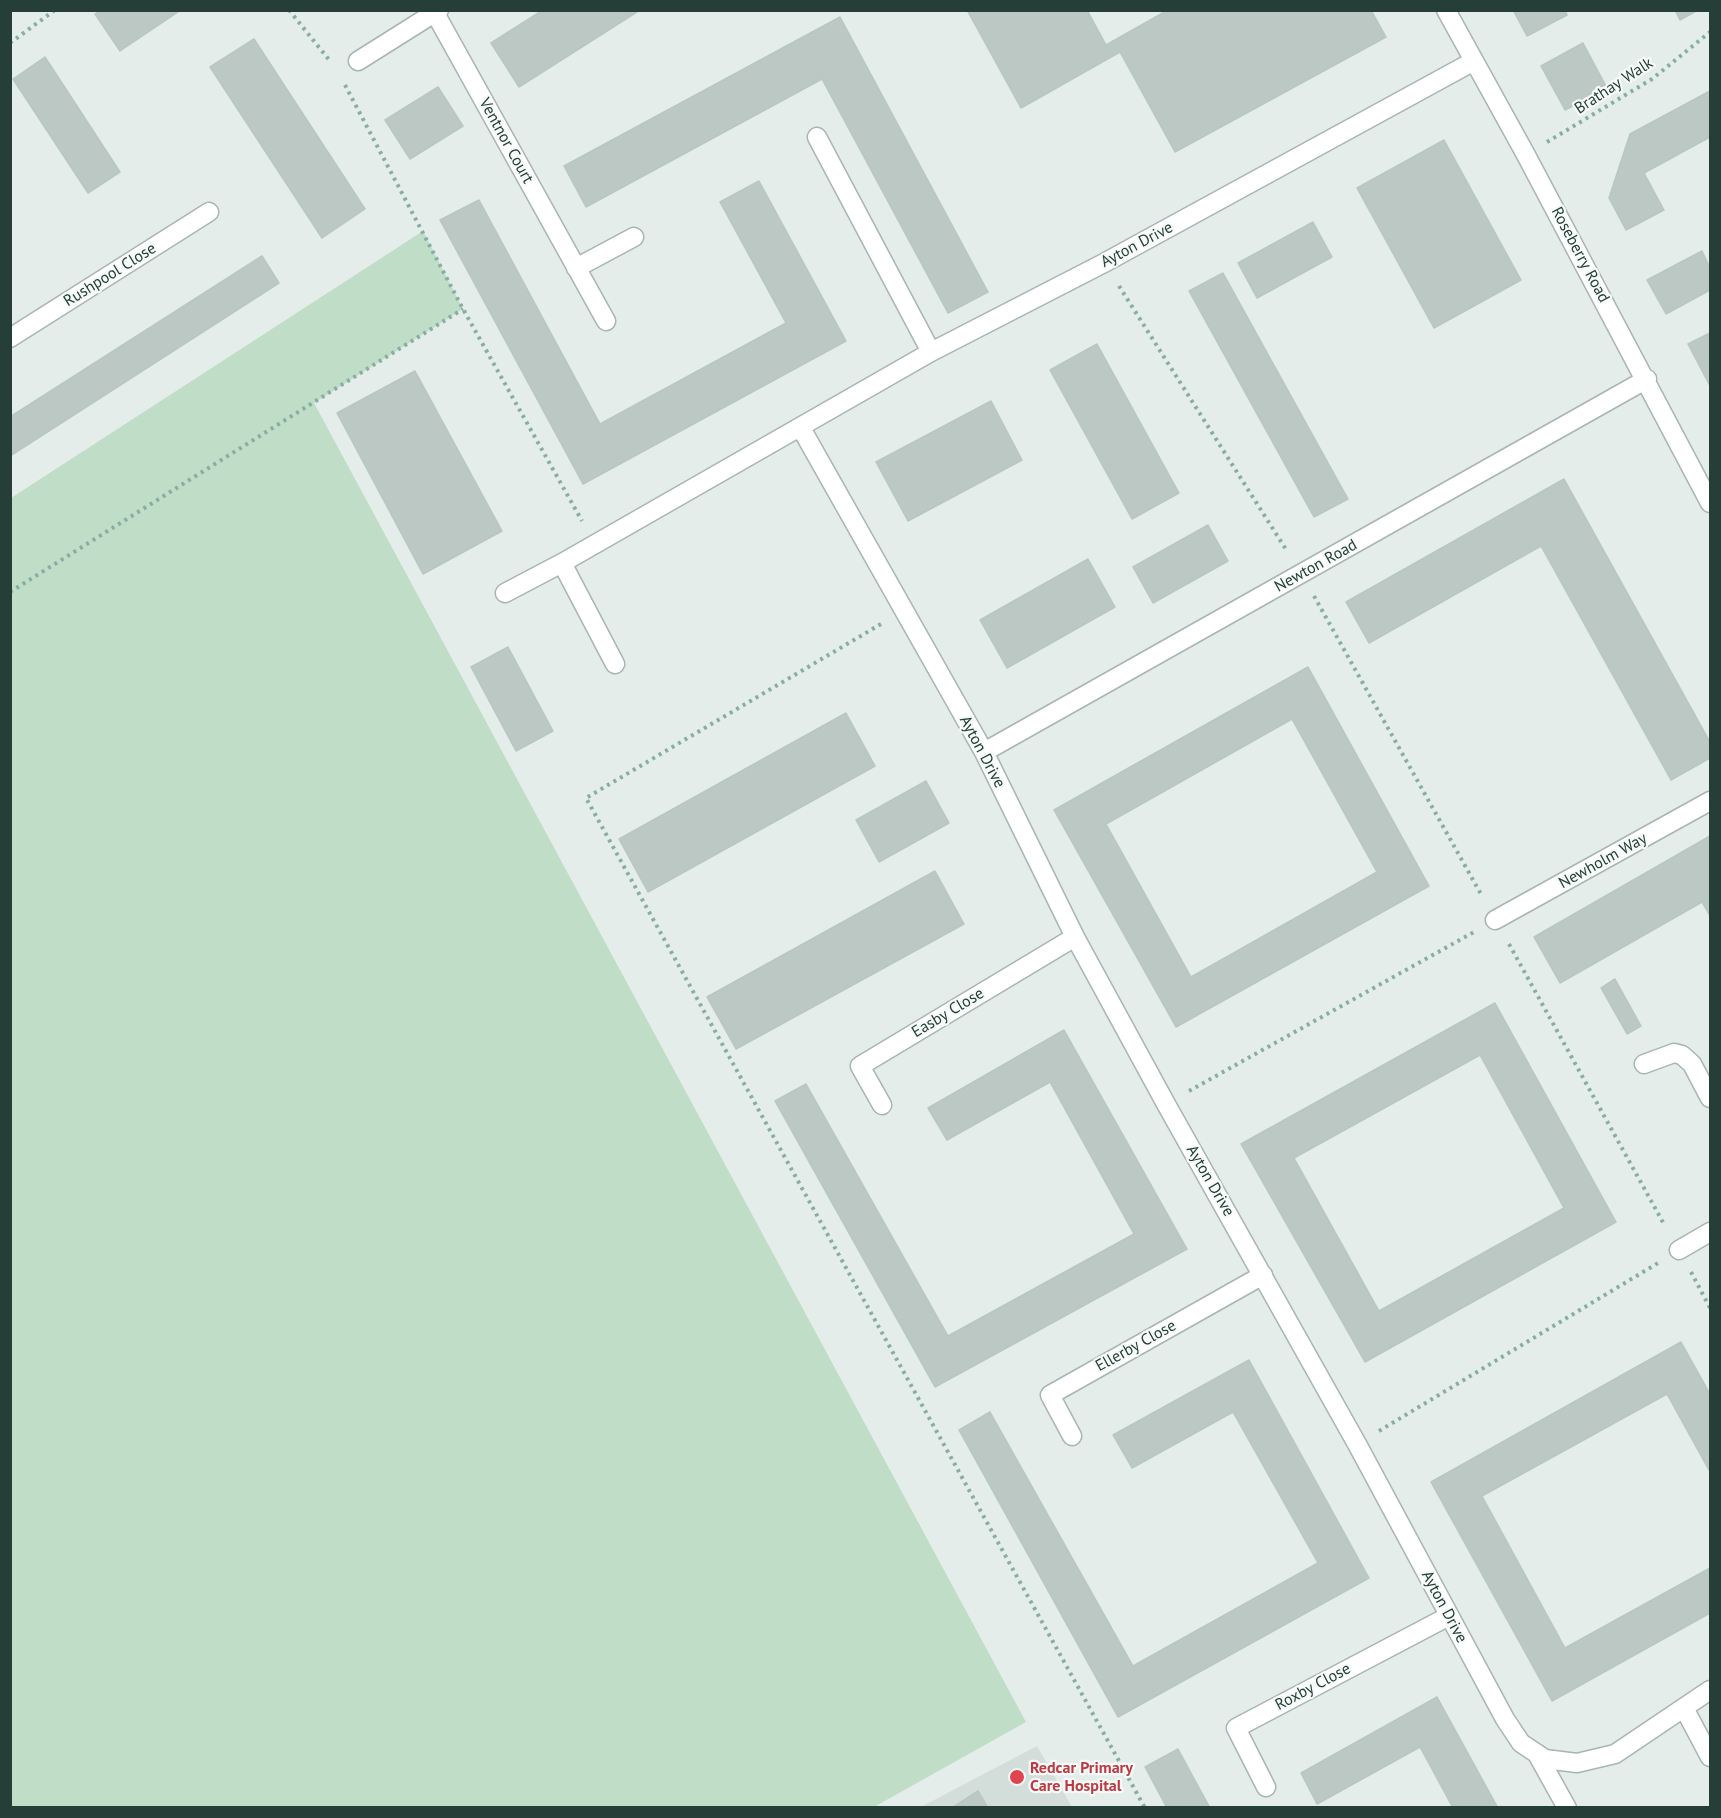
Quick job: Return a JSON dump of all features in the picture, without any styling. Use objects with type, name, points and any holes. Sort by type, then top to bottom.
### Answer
[{"type":"street","name":"Roseberry Road","points":[[1446,10],[1647,379],[1710,503]]},
{"type":"street","points":[[358,62],[437,12]]},
{"type":"street","name":"Ventnor Court","points":[[437,12],[606,321]]},
{"type":"street","name":"Ayton Drive","points":[[505,593],[801,428],[931,352],[1104,263],[1474,61]]},
{"type":"street","points":[[817,137],[931,352]]},
{"type":"street","name":"Rushpool Close","points":[[10,338],[209,212]]},
{"type":"street","points":[[576,268],[634,237]]},
{"type":"street","name":"Newton Road","points":[[984,752],[1647,379]]},
{"type":"street","name":"Ayton Drive","points":[[801,428],[902,612],[984,752],[1075,937],[1357,1444],[1504,1719],[1521,1743],[1545,1759],[1577,1763],[1615,1754],[1710,1690]]},
{"type":"street","points":[[562,563],[615,664]]},
{"type":"street","name":"Newholm Way","points":[[1495,920],[1710,801]]},
{"type":"street","name":"Easby Close","points":[[882,1105],[860,1066],[1075,937]]},
{"type":"street","points":[[1644,1064],[1674,1053],[1682,1055],[1692,1064],[1710,1098]]},
{"type":"street","points":[[1679,1250],[1710,1232]]},
{"type":"street","name":"Ellerby Close","points":[[1072,1436],[1050,1395],[1263,1275]]},
{"type":"street","name":"Roxby Close","points":[[1266,1787],[1236,1728],[1449,1616]]},
{"type":"street","points":[[1684,1707],[1710,1757]]},
{"type":"street","points":[[1537,1754],[1567,1808]]},
{"type":"path","points":[[10,43],[55,10]]},
{"type":"path","points":[[289,10],[339,72],[464,309],[594,543]]},
{"type":"path","name":"Brathay Walk","points":[[1526,154],[1652,79],[1710,33]]},
{"type":"path","points":[[339,72],[358,62]]},
{"type":"path","points":[[1104,263],[1302,574]]},
{"type":"path","points":[[10,592],[464,309]]},
{"type":"path","points":[[902,612],[586,798],[1145,1808]]},
{"type":"path","points":[[1166,1104],[1495,920]]},
{"type":"path","points":[[1357,1444],[1679,1250]]},
{"type":"shaded area","name":"Redcar Primary Care Hospital","points":[[1037,1746],[1072,1807],[919,1808]]},
{"type":"green space","points":[[423,231],[463,309],[314,403],[1026,1722],[874,1807],[11,1807],[11,498]]},
{"type":"building","points":[[101,10],[181,10],[120,51],[95,14]]},
{"type":"building","points":[[543,10],[640,10],[519,87],[491,43]]},
{"type":"building","points":[[967,10],[1087,10],[1106,45],[1168,10],[1371,10],[1386,37],[1175,152],[1120,52],[1021,108]]},
{"type":"building","points":[[1513,10],[1565,10],[1567,15],[1527,36]]},
{"type":"building","points":[[1675,10],[1698,10],[1680,20]]},
{"type":"building","points":[[840,17],[988,292],[948,313],[822,79],[586,207],[564,166]]},
{"type":"building","points":[[254,39],[365,209],[322,238],[210,67]]},
{"type":"building","points":[[1583,43],[1607,88],[1565,110],[1541,66]]},
{"type":"building","points":[[45,57],[120,172],[88,193],[13,79]]},
{"type":"building","points":[[438,87],[463,126],[410,159],[385,120]]},
{"type":"building","points":[[1710,91],[1710,137],[1644,173],[1664,210],[1626,230],[1609,198],[1630,134]]},
{"type":"building","points":[[1444,140],[1521,280],[1434,328],[1357,188]]},
{"type":"building","points":[[759,181],[846,341],[583,484],[440,220],[479,200],[600,424],[786,323],[720,202]]},
{"type":"building","points":[[1313,222],[1332,257],[1257,298],[1238,263]]},
{"type":"building","points":[[1702,251],[1710,268],[1710,290],[1666,314],[1647,280]]},
{"type":"building","points":[[262,256],[279,283],[10,456],[10,417]]},
{"type":"building","points":[[1223,273],[1348,499],[1314,517],[1189,291]]},
{"type":"building","points":[[1710,333],[1710,386],[1688,344]]},
{"type":"building","points":[[1097,344],[1179,493],[1132,519],[1050,370]]},
{"type":"building","points":[[415,371],[502,531],[423,574],[337,413]]},
{"type":"building","points":[[991,401],[1022,460],[908,521],[876,462]]},
{"type":"building","points":[[1564,479],[1710,742],[1710,758],[1671,780],[1541,546],[1369,643],[1346,602]]},
{"type":"building","points":[[1208,525],[1228,561],[1153,603],[1133,567]]},
{"type":"building","points":[[1088,559],[1115,607],[1007,668],[980,620]]},
{"type":"building","points":[[508,647],[553,731],[516,751],[471,667]]},
{"type":"building","points":[[1308,667],[1429,886],[1176,1027],[1054,810]],"holes":[[[1292,719],[1377,872],[1191,977],[1106,824]]]},
{"type":"building","points":[[846,713],[875,766],[648,892],[619,839]]},
{"type":"building","points":[[926,781],[949,823],[879,862],[856,820]]},
{"type":"building","points":[[1710,836],[1710,916],[1702,902],[1560,983],[1534,937]]},
{"type":"building","points":[[935,871],[964,924],[736,1049],[707,997]]},
{"type":"building","points":[[1615,979],[1641,1026],[1627,1034],[1601,988]]},
{"type":"building","points":[[1495,1003],[1616,1222],[1365,1362],[1241,1144]],"holes":[[[1480,1055],[1564,1208],[1379,1311],[1294,1158]]]},
{"type":"building","points":[[1064,1030],[1187,1249],[935,1387],[775,1101],[806,1084],[948,1336],[1134,1234],[1050,1082],[947,1140],[928,1108]]},
{"type":"building","points":[[1681,1342],[1710,1394],[1710,1472],[1667,1394],[1482,1496],[1565,1648],[1710,1568],[1710,1613],[1552,1701],[1431,1482]]},
{"type":"building","points":[[1249,1360],[1369,1578],[1118,1717],[959,1430],[990,1412],[1133,1666],[1318,1563],[1233,1412],[1132,1468],[1113,1435]]},
{"type":"building","points":[[1437,1697],[1498,1808],[1453,1808],[1420,1747],[1317,1804],[1301,1773]]},
{"type":"building","points":[[1178,1749],[1210,1808],[1167,1808],[1145,1767]]},
{"type":"building","points":[[978,1791],[988,1808],[952,1808]]},
{"type":"place","name":"Redcar Primary Care Hospital","points":[[1017,1777]]}]
